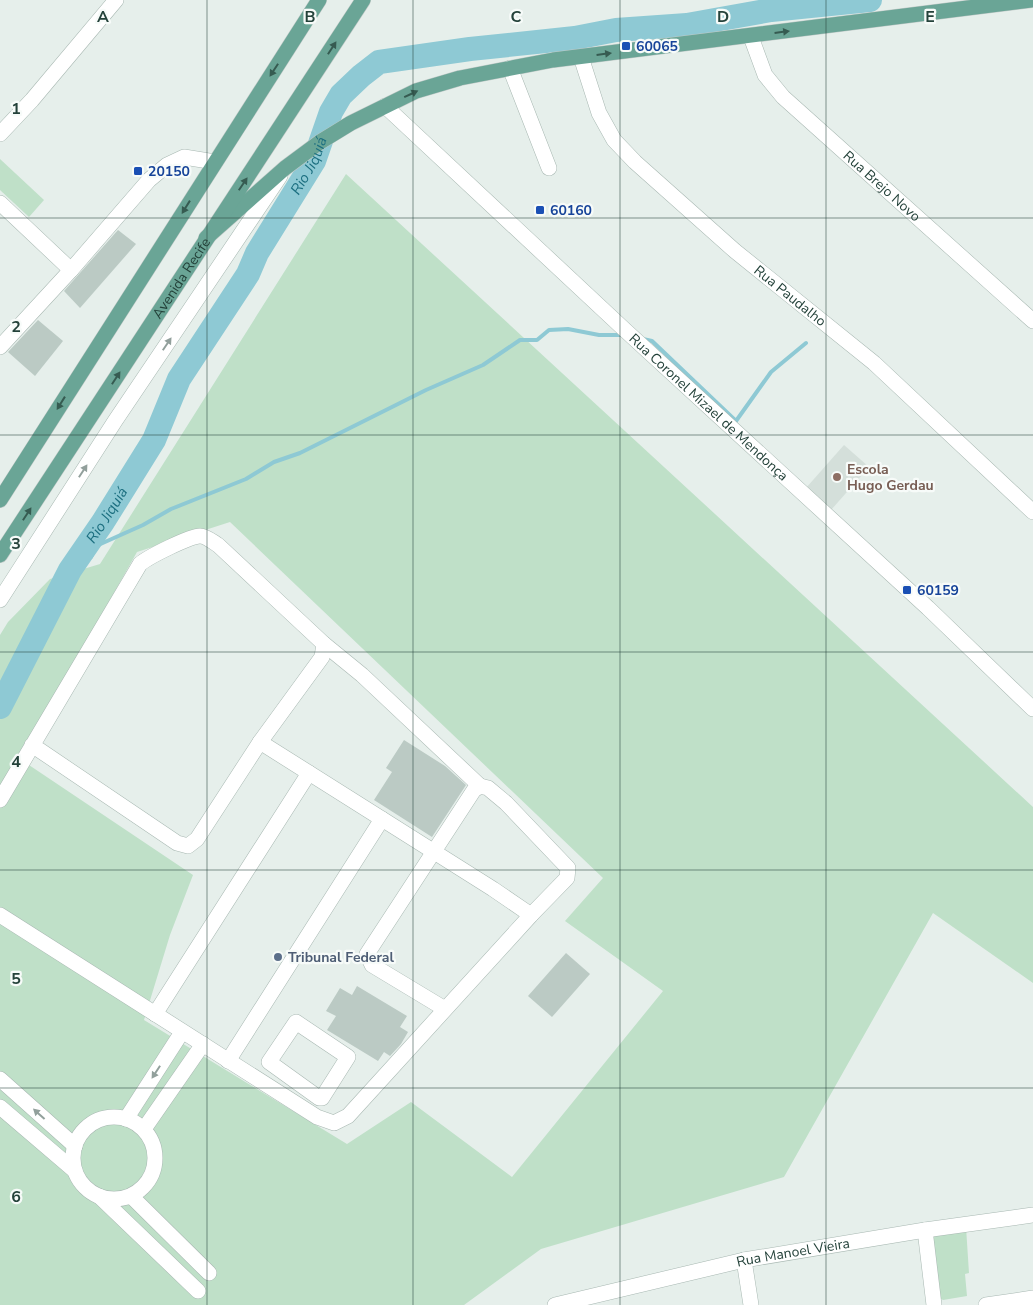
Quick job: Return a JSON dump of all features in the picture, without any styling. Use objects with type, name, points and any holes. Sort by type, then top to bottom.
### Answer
[{"type":"main road","points":[[0,500],[319,0]]},
{"type":"main road","name":"Avenida Recife","points":[[0,555],[363,0]]},
{"type":"main road","points":[[206,238],[285,168],[320,142],[351,123],[416,91],[460,78],[581,57],[1030,0]]},
{"type":"street","points":[[0,134],[32,100],[116,0]]},
{"type":"street","name":"Rua Brejo Novo","points":[[750,36],[765,75],[783,97],[1033,321]]},
{"type":"street","name":"Rua Paudalho","points":[[581,57],[599,113],[614,140],[635,162],[735,251],[874,363],[1033,512]]},
{"type":"street","points":[[510,68],[549,168]]},
{"type":"street","name":"Rua Coronel Mizael de Mendonça","points":[[386,106],[643,347],[928,608],[1033,709]]},
{"type":"street","points":[[0,347],[71,270],[149,180],[167,165],[184,157],[215,162]]},
{"type":"street","points":[[0,600],[115,421],[285,168]]},
{"type":"street","points":[[0,203],[71,270]]},
{"type":"street","points":[[0,800],[140,564],[153,555],[197,536],[205,537],[218,545],[324,644],[362,675],[480,786],[488,788],[506,803],[568,868],[567,878],[348,1116],[338,1122],[328,1122],[299,1106],[0,915]]},
{"type":"street","points":[[32,745],[178,843],[185,846],[192,845],[260,742],[322,657],[324,644]]},
{"type":"street","points":[[260,742],[531,915]]},
{"type":"street","points":[[155,1014],[309,773]]},
{"type":"street","points":[[445,1009],[386,974],[372,964],[367,956],[370,947],[433,851],[474,790],[480,786]]},
{"type":"street","points":[[228,1061],[382,819]]},
{"type":"street","points":[[298,1022],[348,1057],[323,1097],[319,1098],[280,1072],[269,1060],[298,1022]]},
{"type":"street","points":[[126,1119],[182,1032]]},
{"type":"street","points":[[144,1129],[203,1044]]},
{"type":"street","points":[[271,1088],[280,1072]]},
{"type":"street","points":[[0,1079],[75,1146]]},
{"type":"street","points":[[299,1106],[309,1091]]},
{"type":"street","points":[[0,1107],[75,1171],[83,1184],[198,1291]]},
{"type":"street","points":[[75,1171],[75,1146],[83,1131],[101,1119],[112,1117],[126,1119],[144,1129],[154,1147],[154,1167],[150,1179],[131,1196],[112,1199],[98,1196]]},
{"type":"street","points":[[131,1196],[209,1273]]},
{"type":"street","name":"Rua Manoel Vieira","points":[[555,1305],[744,1260],[925,1230],[1033,1215]]},
{"type":"street","points":[[925,1230],[934,1305]]},
{"type":"street","points":[[744,1260],[752,1305]]},
{"type":"street","points":[[986,1305],[1033,1298]]},
{"type":"shaded area","name":"Escola Hugo Gerdau","points":[[844,445],[869,467],[831,510],[806,488]]},
{"type":"green space","points":[[0,159],[44,200],[29,217],[0,190]]},
{"type":"green space","points":[[346,174],[1033,807],[1033,983],[933,913],[784,1177],[541,1249],[464,1305],[0,1305],[0,635],[8,622],[50,579],[100,564]],"holes":[[[230,522],[603,878],[565,921],[663,991],[512,1177],[411,1102],[347,1144],[144,1020],[170,935],[193,875],[20,759],[137,552]]]},
{"type":"green space","points":[[966,1227],[969,1273],[965,1274],[967,1296],[943,1300],[940,1298],[931,1234]]},
{"type":"building","points":[[118,230],[136,244],[80,308],[64,291]]},
{"type":"building","points":[[38,320],[63,341],[35,376],[8,352]]},
{"type":"building","points":[[404,740],[445,766],[466,785],[432,837],[374,800],[392,772],[386,768]]},
{"type":"building","points":[[566,953],[590,974],[552,1017],[528,996]]},
{"type":"building","points":[[357,986],[407,1016],[400,1027],[408,1032],[401,1044],[390,1056],[384,1052],[378,1061],[327,1030],[336,1016],[326,1011],[340,988],[352,995]]},
{"type":"waterway","name":"Rio Jiquiá","points":[[0,707],[70,570],[103,522],[154,440],[179,379],[248,274],[257,253],[314,161],[331,112],[341,95],[361,76],[379,62],[470,49],[575,38],[616,30],[687,25],[771,10],[870,0]]},
{"type":"waterway","points":[[70,570],[91,557],[96,546],[143,525],[171,509],[246,479],[274,462],[300,453],[426,390],[483,365],[520,340],[537,340],[549,330],[568,329],[599,335],[624,335]]},
{"type":"waterway","points":[[643,339],[652,341],[736,421],[771,372],[806,343]]},
{"type":"place","name":"60065","points":[[626,46]]},
{"type":"place","name":"20150","points":[[138,171]]},
{"type":"place","name":"60160","points":[[540,210]]},
{"type":"place","name":"Escola Hugo Gerdau","points":[[837,477]]},
{"type":"place","name":"60159","points":[[907,590]]},
{"type":"place","name":"Tribunal Federal","points":[[278,957]]}]
